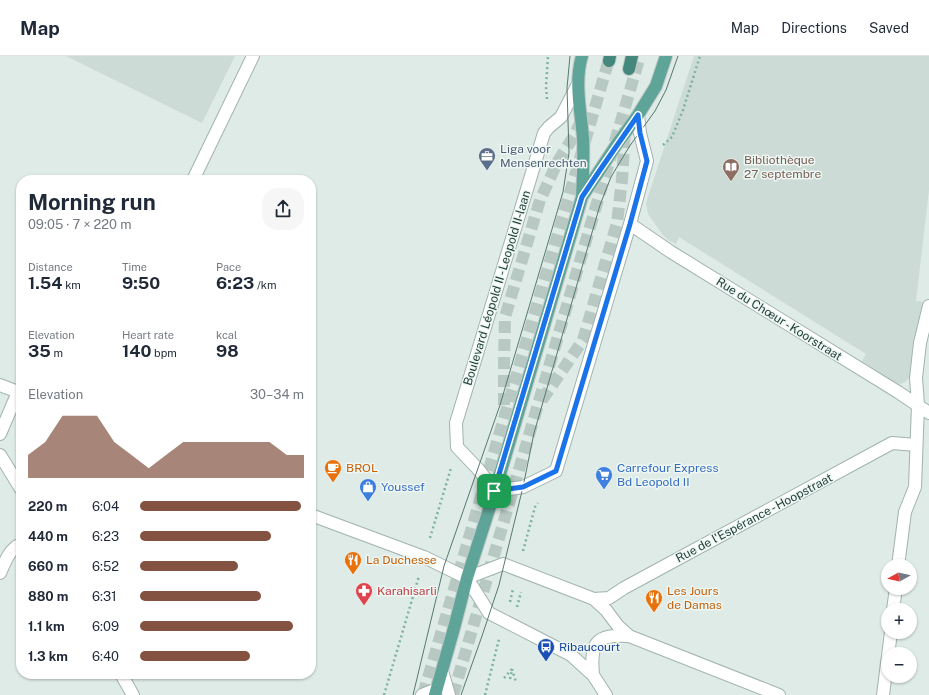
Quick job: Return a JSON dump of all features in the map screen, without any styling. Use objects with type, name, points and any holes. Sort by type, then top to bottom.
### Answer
[{"type":"highway","points":[[629,69],[632,56]]},
{"type":"main road","name":"Boulevard Léopold II - Leopold II-laan","points":[[436,692],[467,578],[582,197],[583,140],[578,84],[582,56]]},
{"type":"main road","name":"Boulevard Léopold II - Leopold II-laan","points":[[582,197],[656,86],[666,56]]},
{"type":"street","points":[[195,175],[253,56]]},
{"type":"street","name":"Boulevard Léopold II - Leopold II-laan","points":[[494,491],[478,469],[457,447],[456,423],[544,133],[561,117],[578,84]]},
{"type":"street","points":[[494,491],[523,487],[556,471],[630,224],[647,161],[640,133],[638,115]]},
{"type":"street","name":"Rue du Chœur - Koorstraat","points":[[630,224],[671,252],[898,392],[929,413]]},
{"type":"street","points":[[899,559],[904,512],[915,487],[918,405],[916,378],[920,343],[929,306]]},
{"type":"street","points":[[0,384],[16,391]]},
{"type":"street","points":[[0,434],[16,398]]},
{"type":"street","name":"Rue de l'Espérance - Hoopstraat","points":[[594,599],[609,598],[624,588],[892,443],[916,445]]},
{"type":"street","points":[[0,455],[16,481]]},
{"type":"street","points":[[316,516],[424,558],[467,578],[489,613],[571,655],[592,675],[606,695]]},
{"type":"street","points":[[0,573],[8,556],[16,547]]},
{"type":"street","points":[[467,578],[504,564],[594,599],[629,636]]},
{"type":"street","points":[[592,675],[592,650],[597,642],[606,636],[629,636],[779,695]]},
{"type":"street","points":[[883,695],[889,639]]},
{"type":"street","points":[[442,671],[449,695]]},
{"type":"street","points":[[124,679],[133,695]]},
{"type":"street","name":"Boulevard Léopold II - Leopold II-laan","points":[[422,695],[436,692]]},
{"type":"path","points":[[544,133],[548,107],[546,87],[548,56]]},
{"type":"path","points":[[647,161],[672,137],[684,110],[700,56]]},
{"type":"path","points":[[516,611],[523,586]]},
{"type":"path","points":[[504,678],[512,669]]},
{"type":"path","points":[[510,679],[512,669]]},
{"type":"path","points":[[512,669],[516,682]]},
{"type":"shaded area","points":[[66,56],[235,56],[202,123]]},
{"type":"shaded area","points":[[694,56],[929,56],[929,190],[916,301],[923,302],[913,344],[910,377],[905,382],[900,384],[892,381],[862,361],[866,354],[679,237],[676,244],[668,240],[648,214],[646,203]]},
{"type":"tunnel","points":[[423,695],[610,56]]},
{"type":"tunnel","points":[[453,695],[640,56]]},
{"type":"tunnel","points":[[504,405],[505,317],[540,200],[558,161],[574,136],[583,117]]},
{"type":"tunnel","points":[[542,400],[583,340],[617,223],[622,180],[625,128]]},
{"type":"tram line","points":[[413,695],[444,566],[500,405],[563,192],[569,153],[567,88],[570,56]]},
{"type":"tram line","points":[[461,695],[499,585],[523,487],[534,433],[600,205],[611,177],[629,147],[655,111],[666,90],[678,56]]},
{"type":"place","name":"Liga voor Mensenrechten","points":[[487,171]]},
{"type":"place","name":"Bibliothèque 27 septembre","points":[[731,182]]},
{"type":"place","name":"BROL","points":[[333,483]]},
{"type":"place","name":"Carrefour Express Bd Leopold II","points":[[604,490]]},
{"type":"place","name":"Youssef","points":[[368,502]]},
{"type":"place","name":"La Duchesse","points":[[353,575]]},
{"type":"place","name":"Karahisarli","points":[[364,606]]},
{"type":"place","name":"Les Jours de Damas","points":[[654,613]]},
{"type":"place","name":"Ribaucourt","points":[[546,662]]},
{"type":"route","points":[[638,115],[640,133],[647,161],[630,224],[556,471],[523,487],[494,491],[582,197],[638,115]]}]
